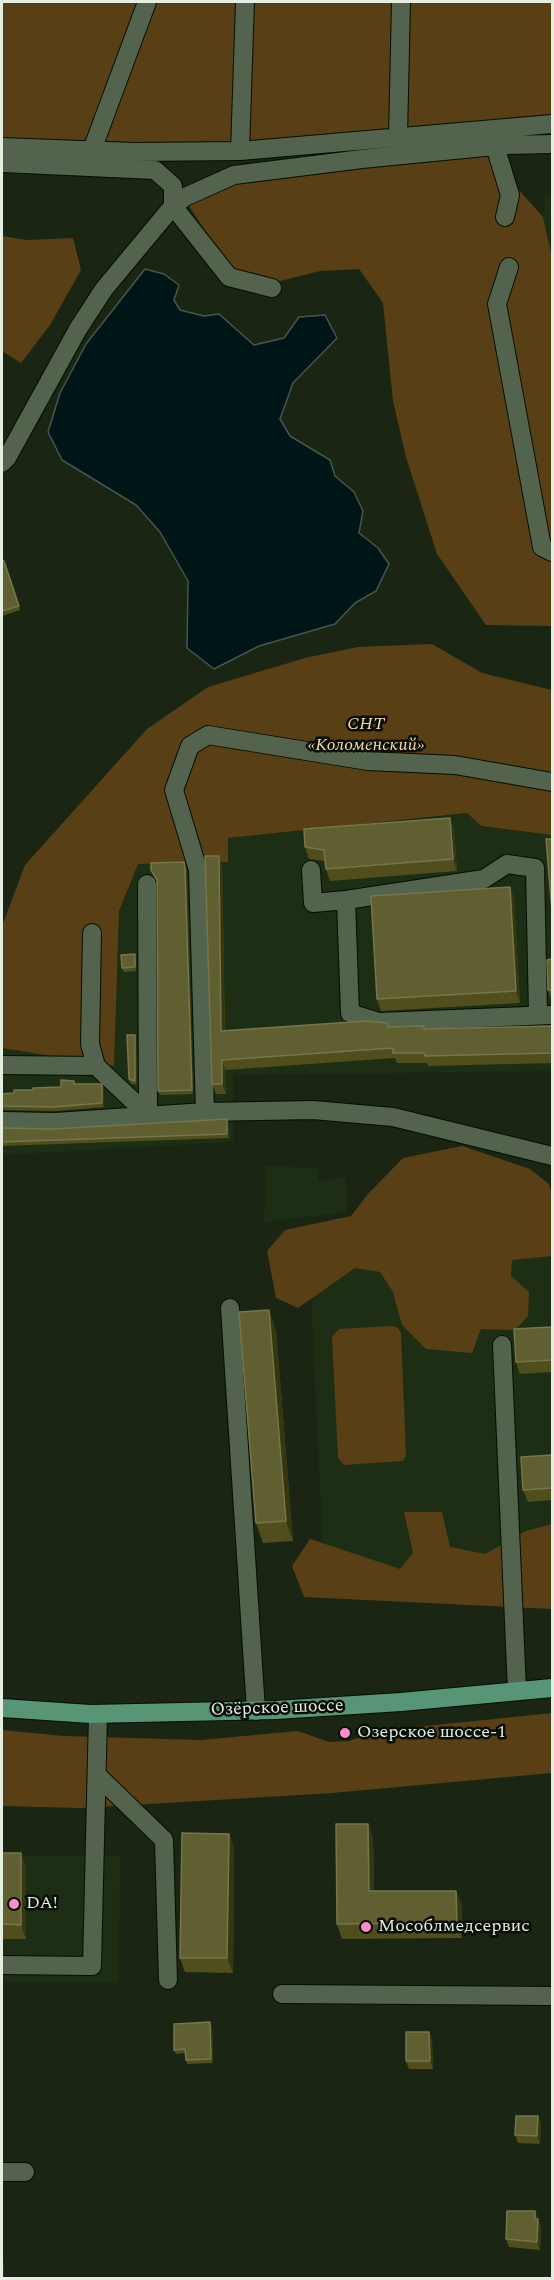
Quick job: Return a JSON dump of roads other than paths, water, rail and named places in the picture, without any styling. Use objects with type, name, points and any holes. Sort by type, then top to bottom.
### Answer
[{"type":"main road","name":"Озёрское шоссе","points":[[2,1708],[98,1714],[256,1711],[348,1706],[552,1688]]},
{"type":"street","points":[[92,150],[147,2]]},
{"type":"street","points":[[240,151],[245,2]]},
{"type":"street","points":[[398,137],[400,2]]},
{"type":"street","points":[[2,147],[240,151],[552,124]]},
{"type":"street","points":[[2,463],[7,458],[78,329],[98,299],[173,206],[185,197],[234,175],[495,146],[552,144]]},
{"type":"street","points":[[495,146],[510,195],[505,218]]},
{"type":"street","points":[[2,163],[155,170],[173,186],[173,206],[229,277],[272,288]]},
{"type":"street","points":[[509,267],[499,294],[499,314],[542,547],[552,552]]},
{"type":"street","points":[[205,1112],[198,870],[174,790],[190,746],[208,735],[369,761],[455,765],[552,782]]},
{"type":"street","points":[[311,870],[313,903],[484,879],[507,864],[536,868],[545,1015],[380,1022],[350,1013],[346,900]]},
{"type":"street","points":[[147,884],[148,1115]]},
{"type":"street","points":[[92,933],[90,1044],[96,1066],[148,1115]]},
{"type":"street","points":[[2,1065],[96,1066]]},
{"type":"street","points":[[2,1121],[55,1122],[205,1112],[313,1110],[393,1117],[552,1156]]},
{"type":"street","points":[[230,1308],[256,1711]]},
{"type":"street","points":[[502,1345],[517,1691]]},
{"type":"street","points":[[2,1965],[92,1966],[98,1714]]},
{"type":"street","points":[[97,1775],[164,1840],[168,1980]]},
{"type":"street","points":[[282,1994],[552,1996]]},
{"type":"street","points":[[2,2172],[25,2172]]},
{"type":"place","name":"Озерское шоссе-1","points":[[345,1733]]},
{"type":"place","name":"DA!","points":[[14,1904]]},
{"type":"place","name":"Мособлмедсервис","points":[[366,1927]]},
{"type":"park label","name":"СНТ «Коломенский»","points":[[366,735]]}]
